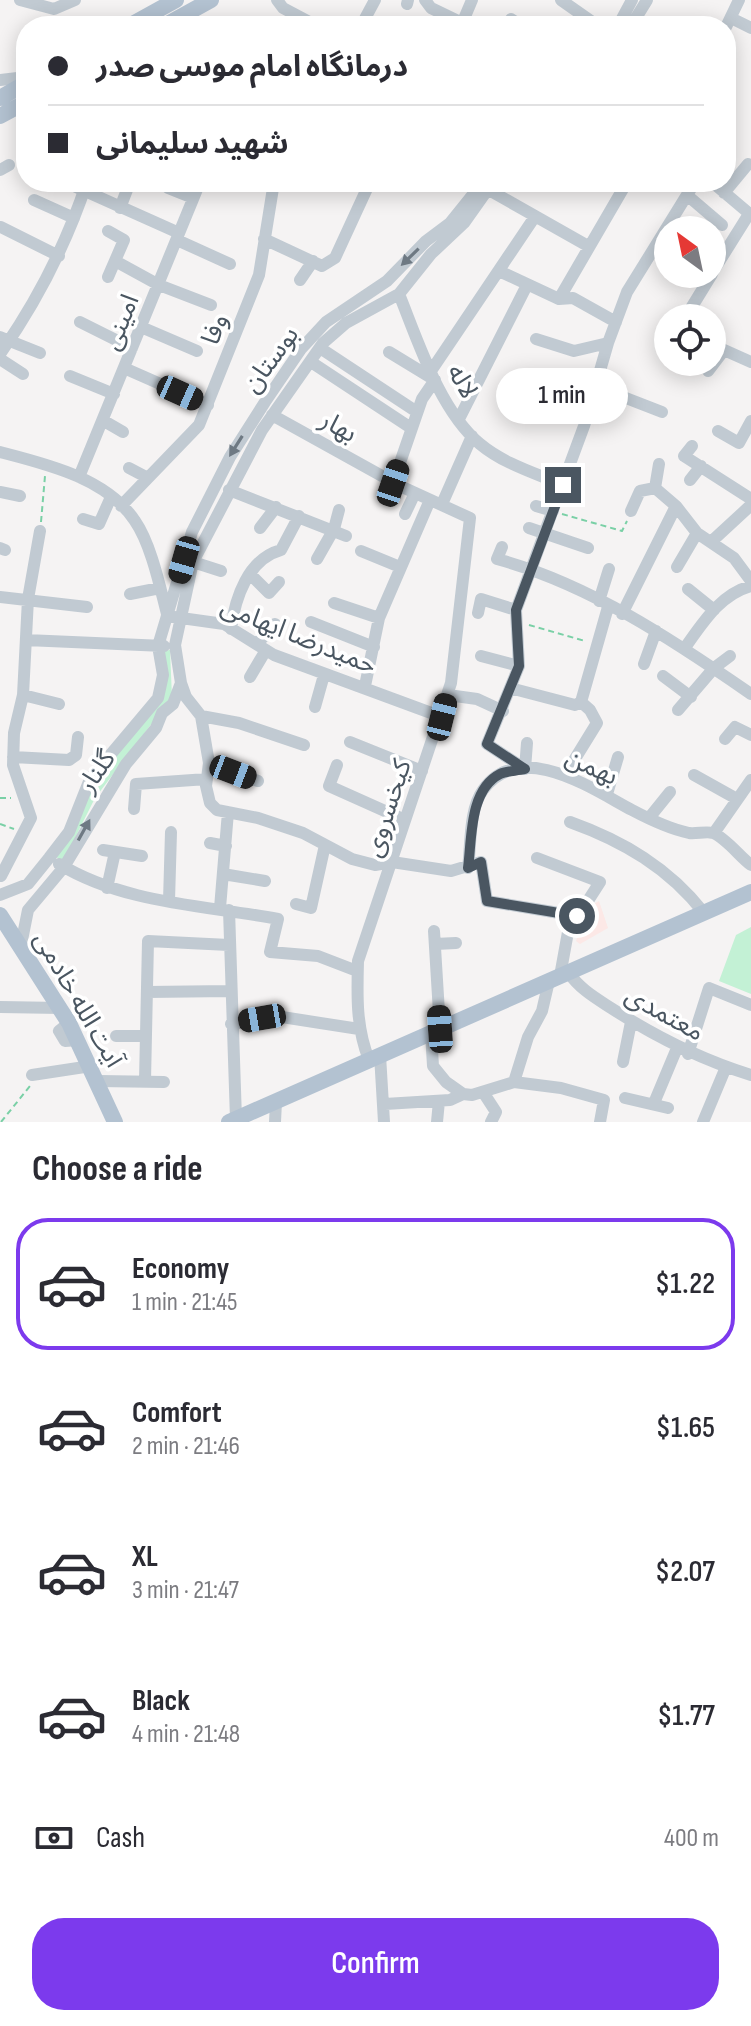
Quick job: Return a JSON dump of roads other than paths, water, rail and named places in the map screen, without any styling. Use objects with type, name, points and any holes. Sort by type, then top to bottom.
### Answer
[{"type":"main road","points":[[147,16],[175,0]]},
{"type":"main road","points":[[182,16],[211,0]]},
{"type":"main road","points":[[235,1121],[559,976],[751,895]]},
{"type":"main road","name":"آیت الله خادمی","points":[[0,915],[65,1016],[114,1115],[124,1122]]},
{"type":"street","points":[[277,0],[292,16]]},
{"type":"street","points":[[425,0],[431,8],[446,16]]},
{"type":"street","points":[[561,0],[584,16]]},
{"type":"street","points":[[25,1],[54,9],[70,1]]},
{"type":"street","points":[[736,178],[748,164]]},
{"type":"street","points":[[23,374],[0,356],[4,340],[18,332],[59,256],[83,192]]},
{"type":"street","points":[[95,192],[230,264]]},
{"type":"street","points":[[120,208],[126,192]]},
{"type":"street","points":[[178,192],[193,198]]},
{"type":"street","name":"امینی","points":[[79,477],[196,192]]},
{"type":"street","name":"وفا","points":[[83,519],[99,524],[116,502],[148,478],[177,446],[195,433],[259,275],[272,192]]},
{"type":"street","points":[[264,239],[322,266],[335,258],[365,192]]},
{"type":"street","name":"بوستان","points":[[168,617],[192,532],[230,457],[301,349],[326,322],[387,281],[426,241],[482,192]]},
{"type":"street","name":"بوستان","points":[[182,617],[193,562],[272,415],[320,348],[346,323],[399,294],[483,192]]},
{"type":"street","points":[[499,192],[534,218],[588,246]]},
{"type":"street","points":[[559,299],[621,192]]},
{"type":"street","points":[[527,743],[525,769],[487,744],[519,666],[515,616],[563,485],[627,292],[690,192]]},
{"type":"street","points":[[724,193],[750,214],[726,252]]},
{"type":"street","points":[[688,196],[711,216]]},
{"type":"street","points":[[34,200],[74,218]]},
{"type":"street","points":[[393,483],[433,376],[534,218]]},
{"type":"street","points":[[1,227],[59,256]]},
{"type":"street","points":[[108,231],[124,240],[108,277]]},
{"type":"street","points":[[300,280],[313,261]]},
{"type":"street","points":[[117,262],[159,285],[211,305]]},
{"type":"street","points":[[499,271],[559,299],[573,298],[616,322]]},
{"type":"street","points":[[459,419],[527,285]]},
{"type":"street","name":"لاله","points":[[399,294],[433,376],[472,436],[502,459],[563,485]]},
{"type":"street","points":[[80,322],[132,348]]},
{"type":"street","points":[[141,327],[197,351]]},
{"type":"street","points":[[536,339],[574,351],[608,343]]},
{"type":"street","points":[[4,340],[40,353]]},
{"type":"street","points":[[320,348],[417,412]]},
{"type":"street","points":[[726,351],[751,362]]},
{"type":"street","points":[[389,352],[433,376]]},
{"type":"street","points":[[311,362],[411,428]]},
{"type":"street","points":[[124,368],[208,405]]},
{"type":"street","points":[[70,376],[114,394]]},
{"type":"street","points":[[535,393],[540,378],[662,412]]},
{"type":"street","name":"بهار","points":[[272,415],[334,441],[393,483],[470,518]]},
{"type":"street","points":[[104,421],[123,432]]},
{"type":"street","points":[[718,431],[739,443],[751,421]]},
{"type":"street","points":[[365,686],[379,618],[400,567],[472,436]]},
{"type":"street","points":[[688,451],[701,466],[751,502],[712,541]]},
{"type":"street","points":[[0,452],[79,477],[116,502],[135,521],[168,617]]},
{"type":"street","points":[[655,488],[659,464]]},
{"type":"street","points":[[690,480],[701,466]]},
{"type":"street","points":[[129,468],[148,478]]},
{"type":"street","points":[[655,488],[676,506],[697,533],[734,558],[751,584],[734,591],[714,610],[684,649]]},
{"type":"street","points":[[631,511],[640,491],[655,488]]},
{"type":"street","points":[[229,490],[346,536]]},
{"type":"street","points":[[0,492],[20,496]]},
{"type":"street","points":[[405,514],[415,493]]},
{"type":"street","points":[[536,506],[553,511]]},
{"type":"street","points":[[622,614],[676,506]]},
{"type":"street","points":[[260,528],[276,507]]},
{"type":"street","points":[[317,559],[334,529],[339,510]]},
{"type":"street","points":[[231,629],[234,606],[250,574],[269,553],[281,550],[299,516]]},
{"type":"street","name":"کیخسروی","points":[[384,1122],[385,1104],[375,1058],[359,1029],[357,971],[448,695],[470,518]]},
{"type":"street","points":[[529,528],[588,548]]},
{"type":"street","points":[[1,876],[31,818],[13,757],[14,733],[28,686],[28,599],[40,531]]},
{"type":"street","points":[[677,567],[697,533]]},
{"type":"street","points":[[502,547],[497,559],[532,569],[604,604],[656,631],[749,689]]},
{"type":"street","points":[[361,551],[400,567]]},
{"type":"street","points":[[193,562],[221,571]]},
{"type":"street","points":[[510,688],[575,705],[581,702],[598,644],[609,569]]},
{"type":"street","points":[[250,574],[269,593],[279,582]]},
{"type":"street","points":[[130,594],[160,588]]},
{"type":"street","points":[[688,589],[714,610]]},
{"type":"street","points":[[0,597],[87,607]]},
{"type":"street","points":[[478,613],[481,599],[515,616]]},
{"type":"street","points":[[334,603],[379,618]]},
{"type":"street","name":"حمیدرضا ایهامی","points":[[168,617],[182,617],[231,629],[261,647],[324,675],[365,686],[442,717]]},
{"type":"street","name":"گلنار","points":[[0,895],[28,884],[49,858],[69,832],[90,779],[158,698],[163,675],[158,646],[168,617]]},
{"type":"street","points":[[182,617],[175,645],[181,683],[186,697],[201,716],[209,763],[210,803],[217,810],[267,821],[352,859],[375,865],[392,862],[431,870],[468,868],[481,862],[487,901],[577,916]]},
{"type":"street","points":[[311,622],[374,647]]},
{"type":"street","points":[[250,677],[261,647],[275,624]]},
{"type":"street","points":[[644,664],[656,631]]},
{"type":"street","points":[[26,640],[175,645]]},
{"type":"street","points":[[481,656],[519,666]]},
{"type":"street","points":[[678,710],[714,668],[730,656]]},
{"type":"street","points":[[315,707],[324,675]]},
{"type":"street","points":[[663,676],[691,697]]},
{"type":"street","name":"گلنار","points":[[21,945],[28,910],[64,867],[126,764],[156,728],[162,713],[173,704],[181,683]]},
{"type":"street","points":[[28,686],[59,704]]},
{"type":"street","points":[[448,695],[477,699],[503,711]]},
{"type":"street","points":[[565,775],[597,723],[581,702]]},
{"type":"street","points":[[239,723],[246,708]]},
{"type":"street","points":[[201,716],[239,723],[304,745]]},
{"type":"street","points":[[725,739],[735,727],[751,735]]},
{"type":"street","points":[[0,733],[14,733]]},
{"type":"street","points":[[13,757],[69,760],[76,755],[78,737]]},
{"type":"street","points":[[350,742],[422,771]]},
{"type":"street","points":[[607,794],[618,757]]},
{"type":"street","points":[[209,763],[258,781]]},
{"type":"street","points":[[337,765],[329,786],[405,820]]},
{"type":"street","name":"بهمن","points":[[468,868],[476,809],[482,790],[499,774],[525,769],[551,770],[565,775],[649,818],[689,833],[714,833]]},
{"type":"street","points":[[694,775],[737,799]]},
{"type":"street","points":[[134,809],[136,784],[207,779]]},
{"type":"street","points":[[751,780],[714,833],[751,865]]},
{"type":"street","points":[[649,818],[670,792]]},
{"type":"street","points":[[228,812],[223,874],[229,945],[235,1121],[751,895]]},
{"type":"street","points":[[570,822],[612,837],[651,862],[686,891],[704,913]]},
{"type":"street","points":[[169,901],[171,832]]},
{"type":"street","points":[[210,843],[226,846]]},
{"type":"street","points":[[296,904],[311,908],[325,845]]},
{"type":"street","points":[[107,888],[109,851],[142,856]]},
{"type":"street","points":[[49,858],[107,888],[278,919],[270,952],[318,956],[357,971]]},
{"type":"street","points":[[514,1082],[528,1037],[559,976],[568,932],[600,882],[537,858]]},
{"type":"street","points":[[223,874],[265,881]]},
{"type":"street","points":[[456,943],[434,937],[433,1066],[463,1094]]},
{"type":"street","points":[[145,1081],[148,941],[229,945]]},
{"type":"street","name":"معتمدی","points":[[559,976],[682,1051],[751,1075]]},
{"type":"street","points":[[654,1103],[682,1051],[709,988],[751,1005]]},
{"type":"street","points":[[147,992],[230,991]]},
{"type":"street","points":[[0,1007],[65,1016]]},
{"type":"street","points":[[231,1024],[282,1017],[359,1029]]},
{"type":"street","points":[[623,1062],[631,1022]]},
{"type":"street","points":[[116,1036],[146,1036]]},
{"type":"street","points":[[703,1122],[726,1067]]},
{"type":"street","points":[[32,1075],[95,1073],[164,1082]]},
{"type":"street","points":[[385,1104],[439,1101],[514,1082],[561,1088],[604,1100],[600,1122]]},
{"type":"street","points":[[483,1092],[496,1112],[491,1122]]},
{"type":"street","points":[[625,1098],[668,1108]]},
{"type":"street","points":[[437,1122],[439,1101]]},
{"type":"street","points":[[275,1122],[276,1102]]}]
